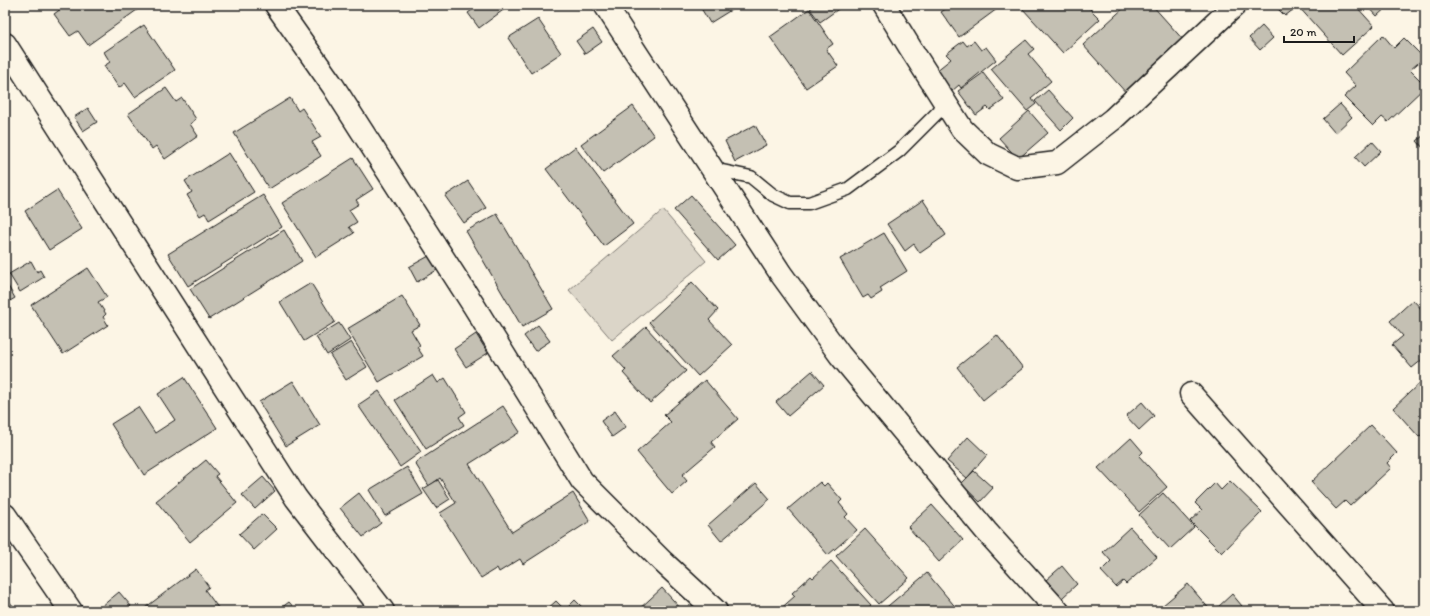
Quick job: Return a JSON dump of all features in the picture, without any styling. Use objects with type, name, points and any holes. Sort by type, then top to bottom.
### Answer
[{"type":"street","points":[[276,5],[333,86],[470,299],[582,480],[663,562],[716,611]]},
{"type":"street","points":[[605,5],[781,274],[840,355],[986,531],[1058,611]]},
{"type":"street","points":[[887,6],[911,49],[962,129],[988,154],[1017,168],[1056,163],[1113,120],[1235,5]]},
{"type":"street","points":[[5,44],[296,498],[383,611]]},
{"type":"street","points":[[1191,394],[1383,611]]},
{"type":"street","points":[[5,515],[71,611]]},
{"type":"lane","points":[[713,169],[752,177],[773,195],[790,203],[809,203],[848,189],[899,151],[946,104]]},
{"type":"shaded area","points":[[663,210],[706,261],[612,340],[569,290]]},
{"type":"building","points":[[66,5],[134,5],[137,10],[88,45],[78,31],[70,36],[54,14]]},
{"type":"building","points":[[474,5],[510,5],[479,28],[468,13],[476,7]]},
{"type":"building","points":[[699,5],[739,5],[710,23]]},
{"type":"building","points":[[816,5],[844,5],[820,22],[810,9]]},
{"type":"building","points":[[945,5],[994,5],[997,9],[959,37],[941,12],[947,8]]},
{"type":"building","points":[[1026,5],[1090,5],[1088,7],[1100,19],[1063,53],[1022,8]]},
{"type":"building","points":[[1127,5],[1152,5],[1186,43],[1128,95],[1083,45]]},
{"type":"building","points":[[1274,5],[1290,5],[1294,9],[1285,16]]},
{"type":"building","points":[[1297,5],[1355,5],[1374,26],[1342,55]]},
{"type":"building","points":[[1367,5],[1389,5],[1377,16]]},
{"type":"building","points":[[809,9],[833,44],[826,49],[838,66],[806,88],[770,37]]},
{"type":"building","points":[[538,19],[561,53],[531,73],[508,38]]},
{"type":"building","points":[[144,25],[175,70],[135,97],[125,83],[119,88],[104,66],[110,62],[104,52]]},
{"type":"building","points":[[1262,26],[1273,38],[1260,50],[1249,38]]},
{"type":"building","points":[[593,29],[602,42],[585,54],[576,41]]},
{"type":"building","points":[[1383,35],[1394,48],[1404,38],[1424,58],[1410,70],[1425,85],[1425,87],[1388,122],[1382,117],[1373,126],[1344,97],[1356,86],[1344,73]]},
{"type":"building","points":[[1026,40],[1034,49],[1028,54],[1051,81],[1031,98],[1036,104],[1027,111],[991,69]]},
{"type":"building","points":[[963,41],[967,46],[974,41],[981,50],[986,47],[996,60],[961,88],[959,85],[952,91],[936,71],[951,59],[946,54]]},
{"type":"building","points":[[983,73],[1004,100],[990,110],[987,107],[976,115],[958,91]]},
{"type":"building","points":[[166,88],[176,102],[182,98],[196,119],[190,124],[198,136],[165,159],[156,146],[152,149],[128,114]]},
{"type":"building","points":[[1048,90],[1073,118],[1061,130],[1035,101]]},
{"type":"building","points":[[290,98],[298,111],[302,108],[321,137],[312,142],[321,156],[269,189],[234,133]]},
{"type":"building","points":[[1340,104],[1352,117],[1335,133],[1323,119]]},
{"type":"building","points":[[633,106],[654,136],[603,173],[581,144]]},
{"type":"building","points":[[88,108],[97,122],[83,131],[74,117]]},
{"type":"building","points":[[1029,111],[1048,133],[1018,159],[999,138]]},
{"type":"building","points":[[755,125],[766,145],[735,162],[725,141]]},
{"type":"building","points":[[1425,134],[1425,150],[1417,141]]},
{"type":"building","points":[[1372,141],[1381,151],[1364,167],[1355,157]]},
{"type":"building","points":[[575,147],[633,224],[604,246],[546,169]]},
{"type":"building","points":[[229,153],[254,192],[209,220],[205,213],[200,216],[187,195],[192,192],[185,181]]},
{"type":"building","points":[[353,158],[373,189],[356,200],[359,204],[349,210],[357,222],[349,227],[354,233],[316,257],[282,203]]},
{"type":"building","points":[[468,181],[486,208],[464,223],[445,196]]},
{"type":"building","points":[[57,190],[82,229],[49,250],[25,211]]},
{"type":"building","points":[[263,195],[282,227],[188,286],[168,254]]},
{"type":"building","points":[[691,195],[735,245],[718,260],[674,210]]},
{"type":"building","points":[[923,200],[946,235],[920,253],[914,244],[905,251],[887,224]]},
{"type":"building","points":[[497,214],[553,309],[522,327],[466,231]]},
{"type":"building","points":[[284,230],[302,261],[209,319],[190,289]]},
{"type":"building","points":[[884,233],[907,271],[880,288],[882,292],[871,299],[868,295],[863,298],[840,259]]},
{"type":"building","points":[[429,256],[437,270],[417,282],[409,267]]},
{"type":"building","points":[[31,261],[37,272],[40,270],[44,277],[20,292],[9,274]]},
{"type":"building","points":[[88,268],[107,297],[98,302],[106,314],[103,317],[108,325],[63,354],[31,305]]},
{"type":"building","points":[[5,281],[15,298],[5,304]]},
{"type":"building","points":[[692,282],[718,310],[709,320],[732,345],[698,376],[649,322]]},
{"type":"building","points":[[311,283],[335,322],[304,341],[280,302]]},
{"type":"building","points":[[402,296],[420,325],[411,330],[420,345],[417,347],[423,356],[379,382],[347,329]]},
{"type":"building","points":[[1413,300],[1425,313],[1425,361],[1423,359],[1412,368],[1392,345],[1403,336],[1390,321]]},
{"type":"building","points":[[339,323],[350,340],[327,355],[316,337]]},
{"type":"building","points":[[538,325],[550,341],[535,351],[524,336]]},
{"type":"building","points":[[646,327],[686,371],[650,403],[623,373],[626,370],[613,356]]},
{"type":"building","points":[[476,334],[488,353],[466,367],[454,349]]},
{"type":"building","points":[[997,335],[1023,368],[983,400],[957,367]]},
{"type":"building","points":[[351,342],[367,367],[346,380],[330,355]]},
{"type":"building","points":[[812,371],[824,385],[788,416],[776,402]]},
{"type":"building","points":[[433,375],[438,383],[445,378],[466,412],[459,417],[464,425],[426,449],[395,400]]},
{"type":"building","points":[[184,377],[217,428],[144,475],[111,424],[138,407],[155,433],[175,420],[158,394]]},
{"type":"building","points":[[1425,378],[1425,432],[1419,437],[1393,408]]},
{"type":"building","points":[[705,380],[738,419],[711,442],[715,447],[682,475],[687,481],[672,494],[637,452],[671,422],[664,415]]},
{"type":"building","points":[[293,381],[320,425],[286,446],[259,402]]},
{"type":"building","points":[[379,391],[421,452],[400,467],[358,405]]},
{"type":"building","points":[[1142,402],[1154,416],[1139,430],[1126,416]]},
{"type":"building","points":[[503,406],[520,432],[469,464],[512,532],[573,493],[590,521],[523,564],[520,559],[499,572],[497,568],[481,578],[440,513],[456,503],[440,478],[429,486],[415,463]]},
{"type":"building","points":[[615,411],[626,427],[612,437],[601,421]]},
{"type":"building","points":[[1371,425],[1397,453],[1387,463],[1391,468],[1350,506],[1345,501],[1336,509],[1311,482]]},
{"type":"building","points":[[968,437],[987,455],[967,478],[947,461]]},
{"type":"building","points":[[1131,438],[1143,452],[1139,456],[1167,487],[1139,512],[1098,468]]},
{"type":"building","points":[[206,460],[218,474],[215,476],[237,503],[190,542],[156,501]]},
{"type":"building","points":[[407,467],[423,494],[385,516],[369,490]]},
{"type":"building","points":[[974,471],[993,488],[980,502],[961,484]]},
{"type":"building","points":[[263,477],[275,491],[255,509],[242,495]]},
{"type":"building","points":[[438,480],[450,499],[436,508],[423,489]]},
{"type":"building","points":[[1230,481],[1262,512],[1222,553],[1190,521],[1202,510],[1195,503],[1215,483],[1221,490]]},
{"type":"building","points":[[820,482],[824,486],[827,483],[842,500],[839,503],[848,514],[845,517],[857,530],[828,555],[788,509]]},
{"type":"building","points":[[756,483],[770,499],[721,541],[708,525]]},
{"type":"building","points":[[359,493],[381,523],[363,537],[340,508]]},
{"type":"building","points":[[1163,493],[1194,527],[1170,549],[1139,515]]},
{"type":"building","points":[[932,505],[963,540],[939,562],[908,527]]},
{"type":"building","points":[[262,514],[277,529],[254,550],[239,534]]},
{"type":"building","points":[[1130,527],[1157,557],[1126,584],[1123,581],[1116,587],[1101,571],[1111,561],[1103,552]]},
{"type":"building","points":[[865,529],[909,578],[879,604],[836,556]]},
{"type":"building","points":[[831,561],[871,605],[865,611],[778,611],[795,596],[792,593],[811,576],[813,578]]},
{"type":"building","points":[[1062,566],[1077,584],[1062,598],[1046,580]]},
{"type":"building","points":[[196,569],[209,587],[205,590],[219,609],[216,611],[141,611]]},
{"type":"building","points":[[927,573],[958,610],[957,611],[882,611]]},
{"type":"building","points":[[1188,584],[1211,611],[1156,611]]},
{"type":"building","points":[[662,588],[683,611],[637,611]]},
{"type":"building","points":[[119,592],[131,606],[124,611],[96,611]]},
{"type":"building","points":[[1232,594],[1242,606],[1236,611],[1220,611],[1217,608]]},
{"type":"building","points":[[5,597],[18,611],[5,611]]},
{"type":"building","points":[[575,600],[586,611],[545,611],[556,601],[565,610]]},
{"type":"building","points":[[289,602],[297,611],[277,611]]}]
